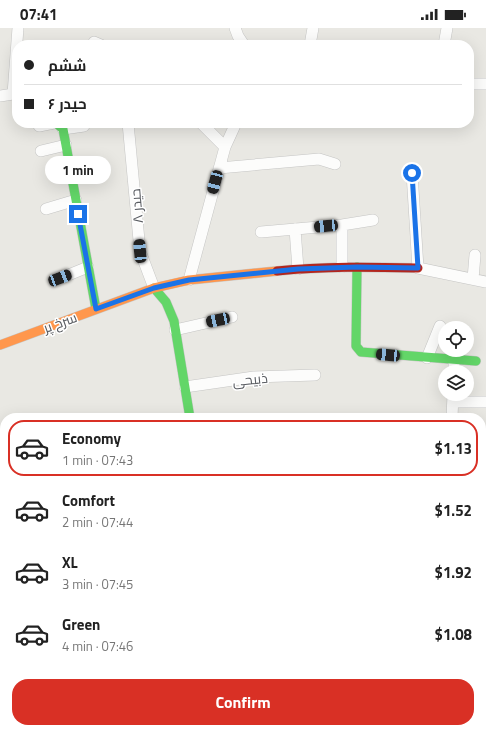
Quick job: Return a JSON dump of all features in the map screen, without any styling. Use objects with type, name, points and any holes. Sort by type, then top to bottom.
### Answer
[{"type":"street","points":[[17,40],[18,28]]},
{"type":"street","points":[[235,28],[241,40]]},
{"type":"street","points":[[311,40],[313,28]]},
{"type":"street","points":[[445,40],[447,28]]},
{"type":"street","points":[[474,84],[486,84]]},
{"type":"street","points":[[0,96],[12,94]]},
{"type":"street","points":[[59,128],[66,145],[96,309]]},
{"type":"street","name":"حیدر ۸","points":[[128,128],[140,251],[154,288]]},
{"type":"street","points":[[206,128],[225,147]]},
{"type":"street","points":[[189,280],[225,147],[234,128]]},
{"type":"street","points":[[41,151],[66,145]]},
{"type":"street","points":[[219,168],[319,159],[335,164]]},
{"type":"street","points":[[412,173],[418,268],[486,282]]},
{"type":"street","points":[[46,209],[76,200]]},
{"type":"street","points":[[261,232],[342,225],[373,220]]},
{"type":"street","points":[[342,225],[342,267]]},
{"type":"street","points":[[295,229],[298,269]]},
{"type":"street","points":[[473,279],[475,255]]},
{"type":"street","points":[[60,278],[88,267]]},
{"type":"street","name":"سرخ پر","points":[[0,344],[154,288],[189,280],[298,269],[342,267],[418,268]]},
{"type":"street","points":[[357,267],[356,346],[362,352],[476,361]]},
{"type":"street","points":[[154,288],[166,302],[174,321],[189,413]]},
{"type":"street","points":[[175,330],[232,317]]},
{"type":"street","points":[[427,358],[438,331]]},
{"type":"street","points":[[454,360],[454,365]]},
{"type":"street","name":"ذبیحی","points":[[185,387],[254,378],[315,374]]},
{"type":"street","points":[[452,413],[453,401]]},
{"type":"street","points":[[474,401],[486,402]]},
{"type":"traffic: fast","points":[[62,128],[96,309]]},
{"type":"traffic: fast","points":[[357,267],[356,346],[361,352],[476,361]]},
{"type":"traffic: fast","points":[[154,288],[166,302],[174,321],[189,413]]},
{"type":"traffic: slow","points":[[0,345],[154,288],[189,280],[277,271]]},
{"type":"traffic: jam","points":[[277,271],[365,267],[418,268]]},
{"type":"route","points":[[78,214],[96,309],[154,288],[189,280],[298,269],[342,267],[418,268],[412,173]]}]
